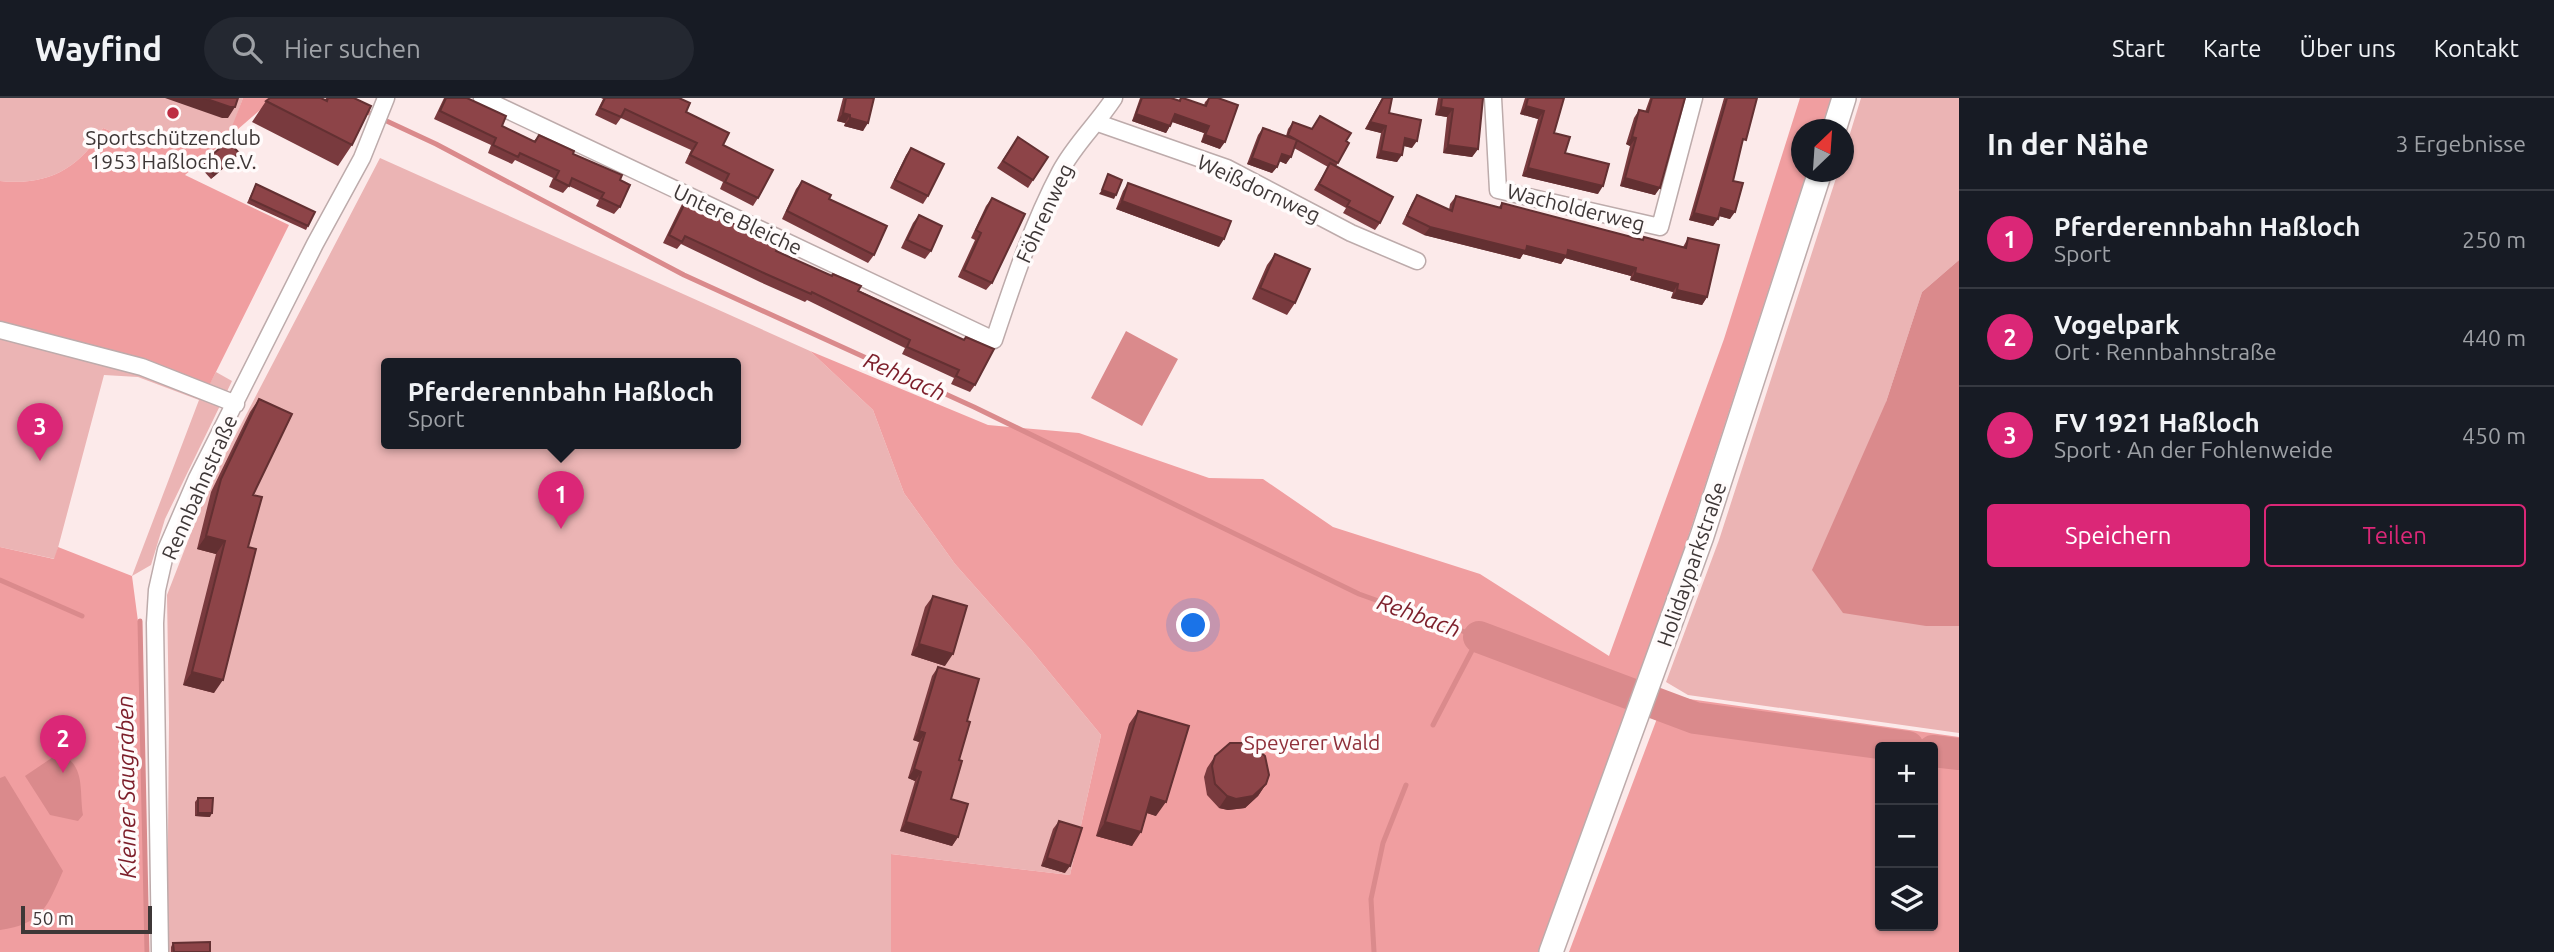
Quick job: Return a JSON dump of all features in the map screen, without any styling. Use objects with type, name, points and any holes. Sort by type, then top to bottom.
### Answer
[{"type":"main road","points":[[1837,119],[1844,98]]},
{"type":"main road","name":"Holidayparkstraße","points":[[1551,952],[1702,536],[1817,182]]},
{"type":"street","name":"Untere Bleiche","points":[[482,98],[994,340]]},
{"type":"street","name":"Föhrenweg","points":[[994,340],[1017,270],[1060,171],[1114,98]]},
{"type":"street","name":"Wacholderweg","points":[[1493,98],[1498,190],[1660,227],[1694,98]]},
{"type":"street","name":"Rennbahnstraße","points":[[160,952],[155,623],[157,590],[166,550],[197,478],[315,244],[362,158],[384,103]]},
{"type":"street","name":"Weißdornweg","points":[[1098,123],[1227,168],[1351,233],[1417,261]]},
{"type":"street","points":[[0,330],[142,367],[236,404]]},
{"type":"shaded area","points":[[0,98],[243,98],[232,129],[157,149],[103,128],[73,164],[47,177],[17,182],[0,181]]},
{"type":"shaded area","points":[[1861,98],[1959,98],[1959,260],[1922,292],[1886,402],[1926,626],[1959,626],[1959,733],[1688,695],[1666,682],[1719,540],[1835,182],[1854,182],[1854,121]]},
{"type":"shaded area","points":[[380,158],[810,351],[873,410],[904,493],[955,564],[1101,735],[1070,875],[891,854],[891,952],[167,952],[167,595],[210,484]]},
{"type":"shaded area","points":[[1959,260],[1959,626],[1926,626],[1843,613],[1812,570],[1886,402],[1922,292]]},
{"type":"shaded area","points":[[0,325],[209,385],[216,372],[232,381],[165,519],[151,565],[132,576],[199,400],[138,377],[104,375],[55,559],[0,547]]},
{"type":"shaded area","points":[[1126,331],[1178,359],[1142,426],[1091,398]]},
{"type":"shaded area","points":[[59,753],[74,764],[80,779],[83,815],[78,821],[50,815],[25,776]]},
{"type":"shaded area","points":[[5,776],[63,871],[41,912],[25,923],[0,930],[0,778]]},
{"type":"green space","points":[[243,98],[274,98],[185,175],[289,225],[209,386],[0,325],[0,181],[33,181],[60,172],[84,154],[103,128],[157,149],[231,129]]},
{"type":"green space","name":"Speyerer Wald","points":[[1800,98],[1831,98],[1824,119],[1793,119]]},
{"type":"green space","name":"Speyerer Wald","points":[[1791,127],[1791,182],[1804,182],[1643,676],[1602,777],[1538,952],[891,952],[891,854],[1070,875],[1101,735],[955,564],[904,493],[873,410],[810,351],[988,425],[1079,433],[1209,478],[1263,479],[1333,527],[1480,574],[1609,656],[1724,339]]},
{"type":"green space","points":[[0,547],[54,559],[58,547],[132,576],[139,629],[149,952],[0,952]]},
{"type":"green space","points":[[1667,692],[1689,699],[1959,737],[1959,952],[1569,952]]},
{"type":"building","points":[[204,98],[238,98],[235,107],[230,107]]},
{"type":"building","points":[[270,98],[321,98],[327,101],[328,98],[354,98],[371,106],[352,145],[266,101]]},
{"type":"building","points":[[446,98],[467,98],[506,116],[502,126],[535,142],[539,135],[574,151],[573,154],[622,175],[620,180],[630,185],[620,207],[601,198],[604,193],[572,178],[569,186],[555,179],[559,171],[520,153],[518,157],[493,145],[496,138],[440,111]]},
{"type":"building","points":[[605,98],[679,98],[690,103],[686,112],[729,133],[723,145],[773,170],[758,198],[725,182],[729,174],[690,155],[697,143],[625,109],[621,117],[600,108]]},
{"type":"building","points":[[846,98],[874,98],[868,123],[843,113]]},
{"type":"building","points":[[1142,98],[1171,98],[1180,101],[1183,98],[1206,106],[1209,98],[1218,98],[1238,105],[1225,142],[1205,135],[1209,126],[1175,114],[1170,126],[1136,114]]},
{"type":"building","points":[[1383,98],[1392,98],[1389,113],[1421,120],[1417,141],[1405,138],[1402,155],[1381,151],[1386,126],[1370,122]]},
{"type":"building","points":[[1442,98],[1483,98],[1478,149],[1448,145],[1453,109],[1441,107]]},
{"type":"building","points":[[1528,98],[1564,98],[1554,133],[1570,137],[1565,153],[1609,164],[1603,186],[1528,168],[1544,111],[1526,106]]},
{"type":"building","points":[[1652,98],[1685,98],[1660,188],[1625,178],[1636,138],[1632,137],[1639,110],[1648,112]]},
{"type":"building","points":[[1727,98],[1757,98],[1733,181],[1743,183],[1735,212],[1721,208],[1718,219],[1694,213]]},
{"type":"building","points":[[1320,116],[1351,133],[1346,141],[1349,143],[1338,163],[1288,135],[1293,122],[1312,129]]},
{"type":"building","points":[[1263,128],[1297,140],[1291,157],[1282,154],[1277,167],[1252,158]]},
{"type":"building","points":[[1018,137],[1048,157],[1033,180],[1003,161]]},
{"type":"building","points":[[228,141],[239,153],[214,175],[203,163]]},
{"type":"building","points":[[911,148],[944,164],[928,196],[895,180]]},
{"type":"building","points":[[1330,163],[1393,197],[1380,223],[1347,206],[1350,201],[1319,184]]},
{"type":"building","points":[[1108,174],[1122,180],[1116,195],[1102,190]]},
{"type":"building","points":[[802,181],[831,195],[829,199],[887,226],[874,255],[787,211]]},
{"type":"building","points":[[1128,183],[1231,221],[1224,239],[1122,201]]},
{"type":"building","points":[[256,184],[315,212],[308,226],[250,199]]},
{"type":"building","points":[[1417,195],[1452,211],[1456,196],[1501,208],[1502,203],[1643,240],[1644,237],[1686,248],[1688,238],[1719,245],[1707,297],[1677,290],[1678,284],[1635,273],[1636,268],[1568,250],[1567,256],[1527,246],[1526,251],[1430,227],[1407,216]]},
{"type":"building","points":[[688,197],[701,203],[699,208],[779,245],[776,251],[861,286],[858,291],[964,340],[966,337],[994,349],[975,385],[956,376],[959,370],[907,347],[910,340],[812,292],[811,294],[685,236],[682,242],[669,235]]},
{"type":"building","points":[[992,198],[1025,214],[992,283],[964,270],[981,233],[976,230]]},
{"type":"building","points":[[919,215],[942,226],[931,251],[907,240]]},
{"type":"building","points":[[1275,254],[1310,269],[1295,303],[1260,288]]},
{"type":"building","points":[[259,399],[292,414],[253,495],[262,497],[248,547],[256,549],[223,680],[192,672],[225,541],[206,536],[221,479]]},
{"type":"building","points":[[933,596],[967,606],[953,654],[919,644]]},
{"type":"building","points":[[938,667],[979,679],[967,721],[970,722],[959,760],[962,761],[951,799],[968,804],[958,837],[906,822],[921,772],[914,769],[925,733],[919,731]]},
{"type":"building","points":[[1138,711],[1189,726],[1166,802],[1151,797],[1141,832],[1105,822]]},
{"type":"building","points":[[1230,743],[1250,743],[1265,756],[1269,775],[1266,784],[1253,796],[1236,799],[1227,796],[1215,784],[1212,766],[1215,756]]},
{"type":"building","points":[[198,798],[213,798],[212,813],[198,813]]},
{"type":"building","points":[[1059,821],[1082,828],[1070,866],[1047,858]]},
{"type":"building","points":[[210,942],[210,952],[174,952],[173,943]]},
{"type":"waterway","name":"Rehbach","points":[[363,110],[436,144],[684,275],[974,407],[1359,594],[1479,637],[1433,725]]},
{"type":"waterway","name":"Kleiner Saugraben","points":[[0,580],[82,616]]},
{"type":"waterway","name":"Kleiner Saugraben","points":[[140,621],[147,952]]},
{"type":"waterway","name":"Rehbach","points":[[1479,637],[1695,718],[1875,743]]},
{"type":"waterway","name":"Rehbach","points":[[1938,752],[1959,754]]},
{"type":"waterway","name":"Rehbach","points":[[1374,952],[1371,899],[1383,843],[1406,785]]},
{"type":"place","name":"Sportschützenclub 1953 Haßloch e.V.","points":[[173,113]]},
{"type":"place","name":"FV 1921 Haßloch","points":[[40,461]]},
{"type":"place","name":"Pferderennbahn Haßloch","points":[[561,529]]},
{"type":"place","name":"Vogelpark","points":[[63,773]]}]
